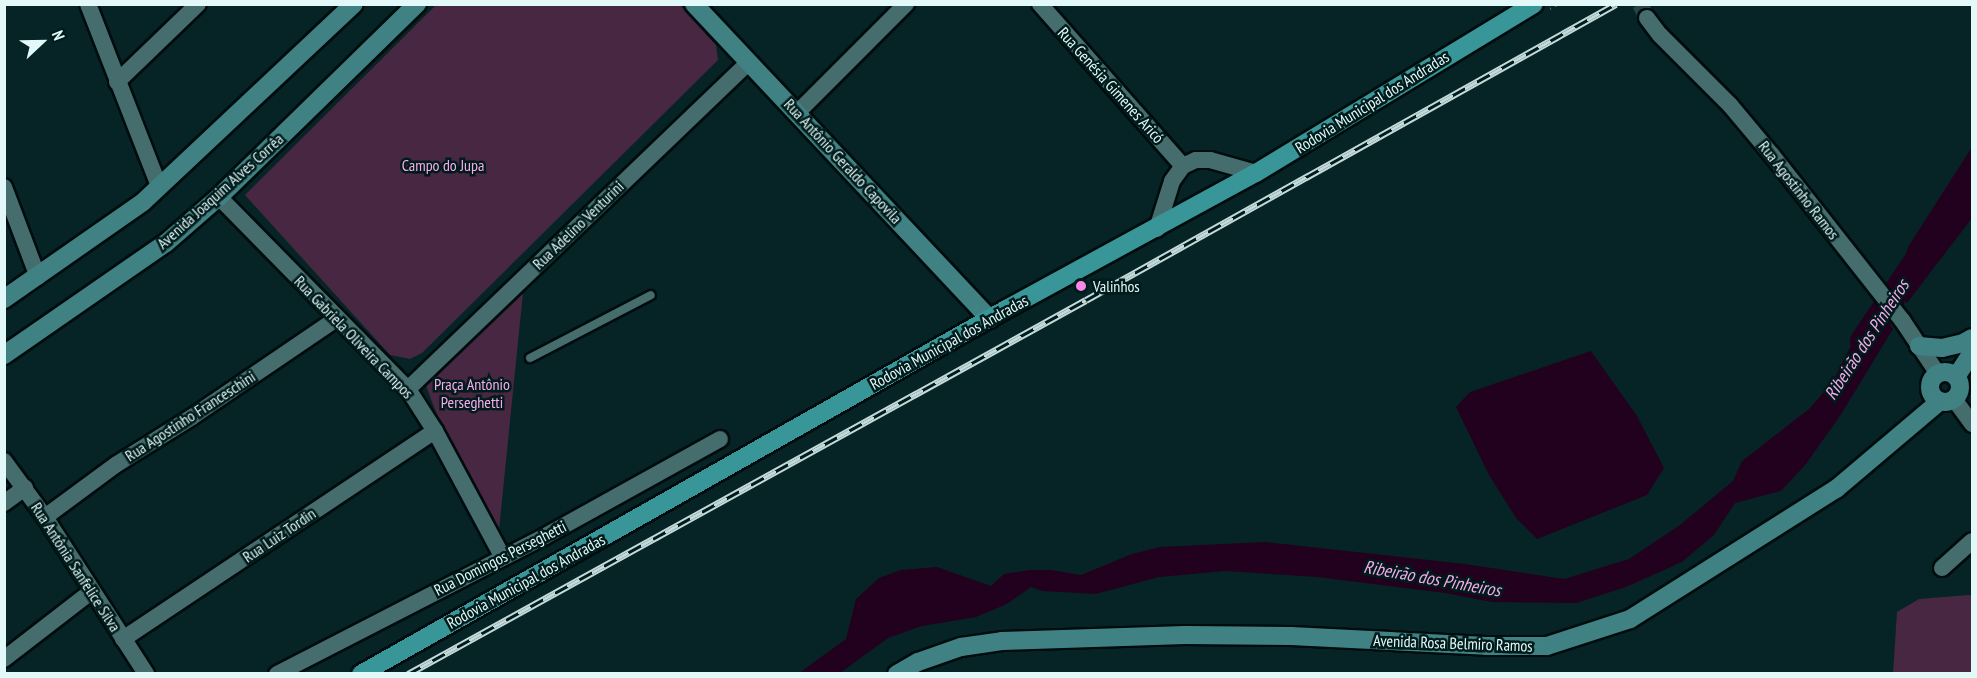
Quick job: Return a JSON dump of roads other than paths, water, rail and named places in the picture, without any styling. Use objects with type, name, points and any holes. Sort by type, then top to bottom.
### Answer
[{"type":"main road","points":[[4,299],[143,202],[286,71],[354,4]]},
{"type":"main road","name":"Avenida Joaquim Alves Corrêa","points":[[4,355],[166,243],[219,197],[417,4]]},
{"type":"main road","name":"Rua Antônio Geraldo Capovila","points":[[694,4],[990,319]]},
{"type":"main road","name":"Rodovia Municipal dos Andradas","points":[[361,674],[1100,257],[1157,229],[1256,173],[1534,4]]},
{"type":"main road","points":[[1919,346],[1942,348],[1963,343],[1972,338]]},
{"type":"main road","points":[[1947,376],[1960,386],[1947,400],[1933,395],[1931,386],[1947,376],[1972,352]]},
{"type":"main road","name":"Avenida Rosa Belmiro Ramos","points":[[897,674],[918,662],[961,647],[1002,641],[1185,635],[1279,636],[1486,646],[1547,646],[1630,619],[1836,489],[1947,400]]},
{"type":"street","points":[[88,4],[159,186]]},
{"type":"street","points":[[117,82],[198,4]]},
{"type":"street","points":[[797,113],[906,4]]},
{"type":"street","name":"Rua Genésia Gimenes Aricó","points":[[1040,4],[1183,166]]},
{"type":"street","name":"Rua Agostinho Ramos","points":[[1647,18],[1660,35],[1730,105],[1772,155],[1902,320],[1919,346],[1947,376]]},
{"type":"street","name":"Rua Adelino Venturini","points":[[408,389],[748,62]]},
{"type":"street","points":[[1157,229],[1172,181],[1183,166],[1196,160],[1210,160],[1256,173]]},
{"type":"street","points":[[4,187],[38,277]]},
{"type":"street","name":"Rua Gabriela Oliveira Campos","points":[[219,197],[336,319],[408,389],[435,431],[502,556]]},
{"type":"street","name":"Rua Agostinho Franceschini","points":[[45,517],[117,464],[192,417],[336,319]]},
{"type":"street","points":[[1947,400],[1972,424]]},
{"type":"street","name":"Rua Luiz Tordin","points":[[123,639],[435,431]]},
{"type":"street","name":"Rua Domingos Perseghetti","points":[[277,674],[720,440]]},
{"type":"street","name":"Rua Antônia Sanfelice Silva","points":[[4,461],[45,517],[146,674]]},
{"type":"street","points":[[4,503],[25,488]]},
{"type":"street","points":[[1942,568],[1972,541]]},
{"type":"street","points":[[4,659],[92,591]]},
{"type":"lane","points":[[530,358],[651,295]]},
{"type":"water","points":[[1972,147],[1972,218],[1907,303],[1891,279],[1902,273],[1908,247]]},
{"type":"water","points":[[1880,308],[1893,329],[1840,416],[1806,464],[1781,491],[1735,503],[1714,535],[1682,562],[1626,587],[1576,603],[1492,602],[1445,593],[1317,577],[1225,571],[1159,577],[1096,594],[1042,591],[1031,587],[1007,604],[976,617],[922,626],[888,638],[840,673],[799,673],[846,639],[856,599],[879,578],[901,570],[937,567],[991,586],[1004,574],[1030,570],[1051,570],[1081,575],[1132,554],[1160,547],[1265,542],[1465,564],[1564,579],[1629,559],[1680,525],[1733,481],[1742,461],[1809,409],[1832,383],[1859,330]]},
{"type":"water","points":[[1591,351],[1637,416],[1664,468],[1647,495],[1537,539],[1516,518],[1489,475],[1456,407],[1470,392]]},
{"type":"waterway","name":"Ribeirão dos Pinheiros","points":[[1863,341],[1916,262]]},
{"type":"tunnel","points":[[1640,4],[1647,18]]},
{"type":"railway","points":[[408,674],[1616,4]]},
{"type":"place","name":"Valinhos","points":[[1081,286]]},
{"type":"park label","name":"Campo do Jupa","points":[[443,165]]},
{"type":"park label","name":"Praça Antônio Perseghetti","points":[[472,393]]}]
